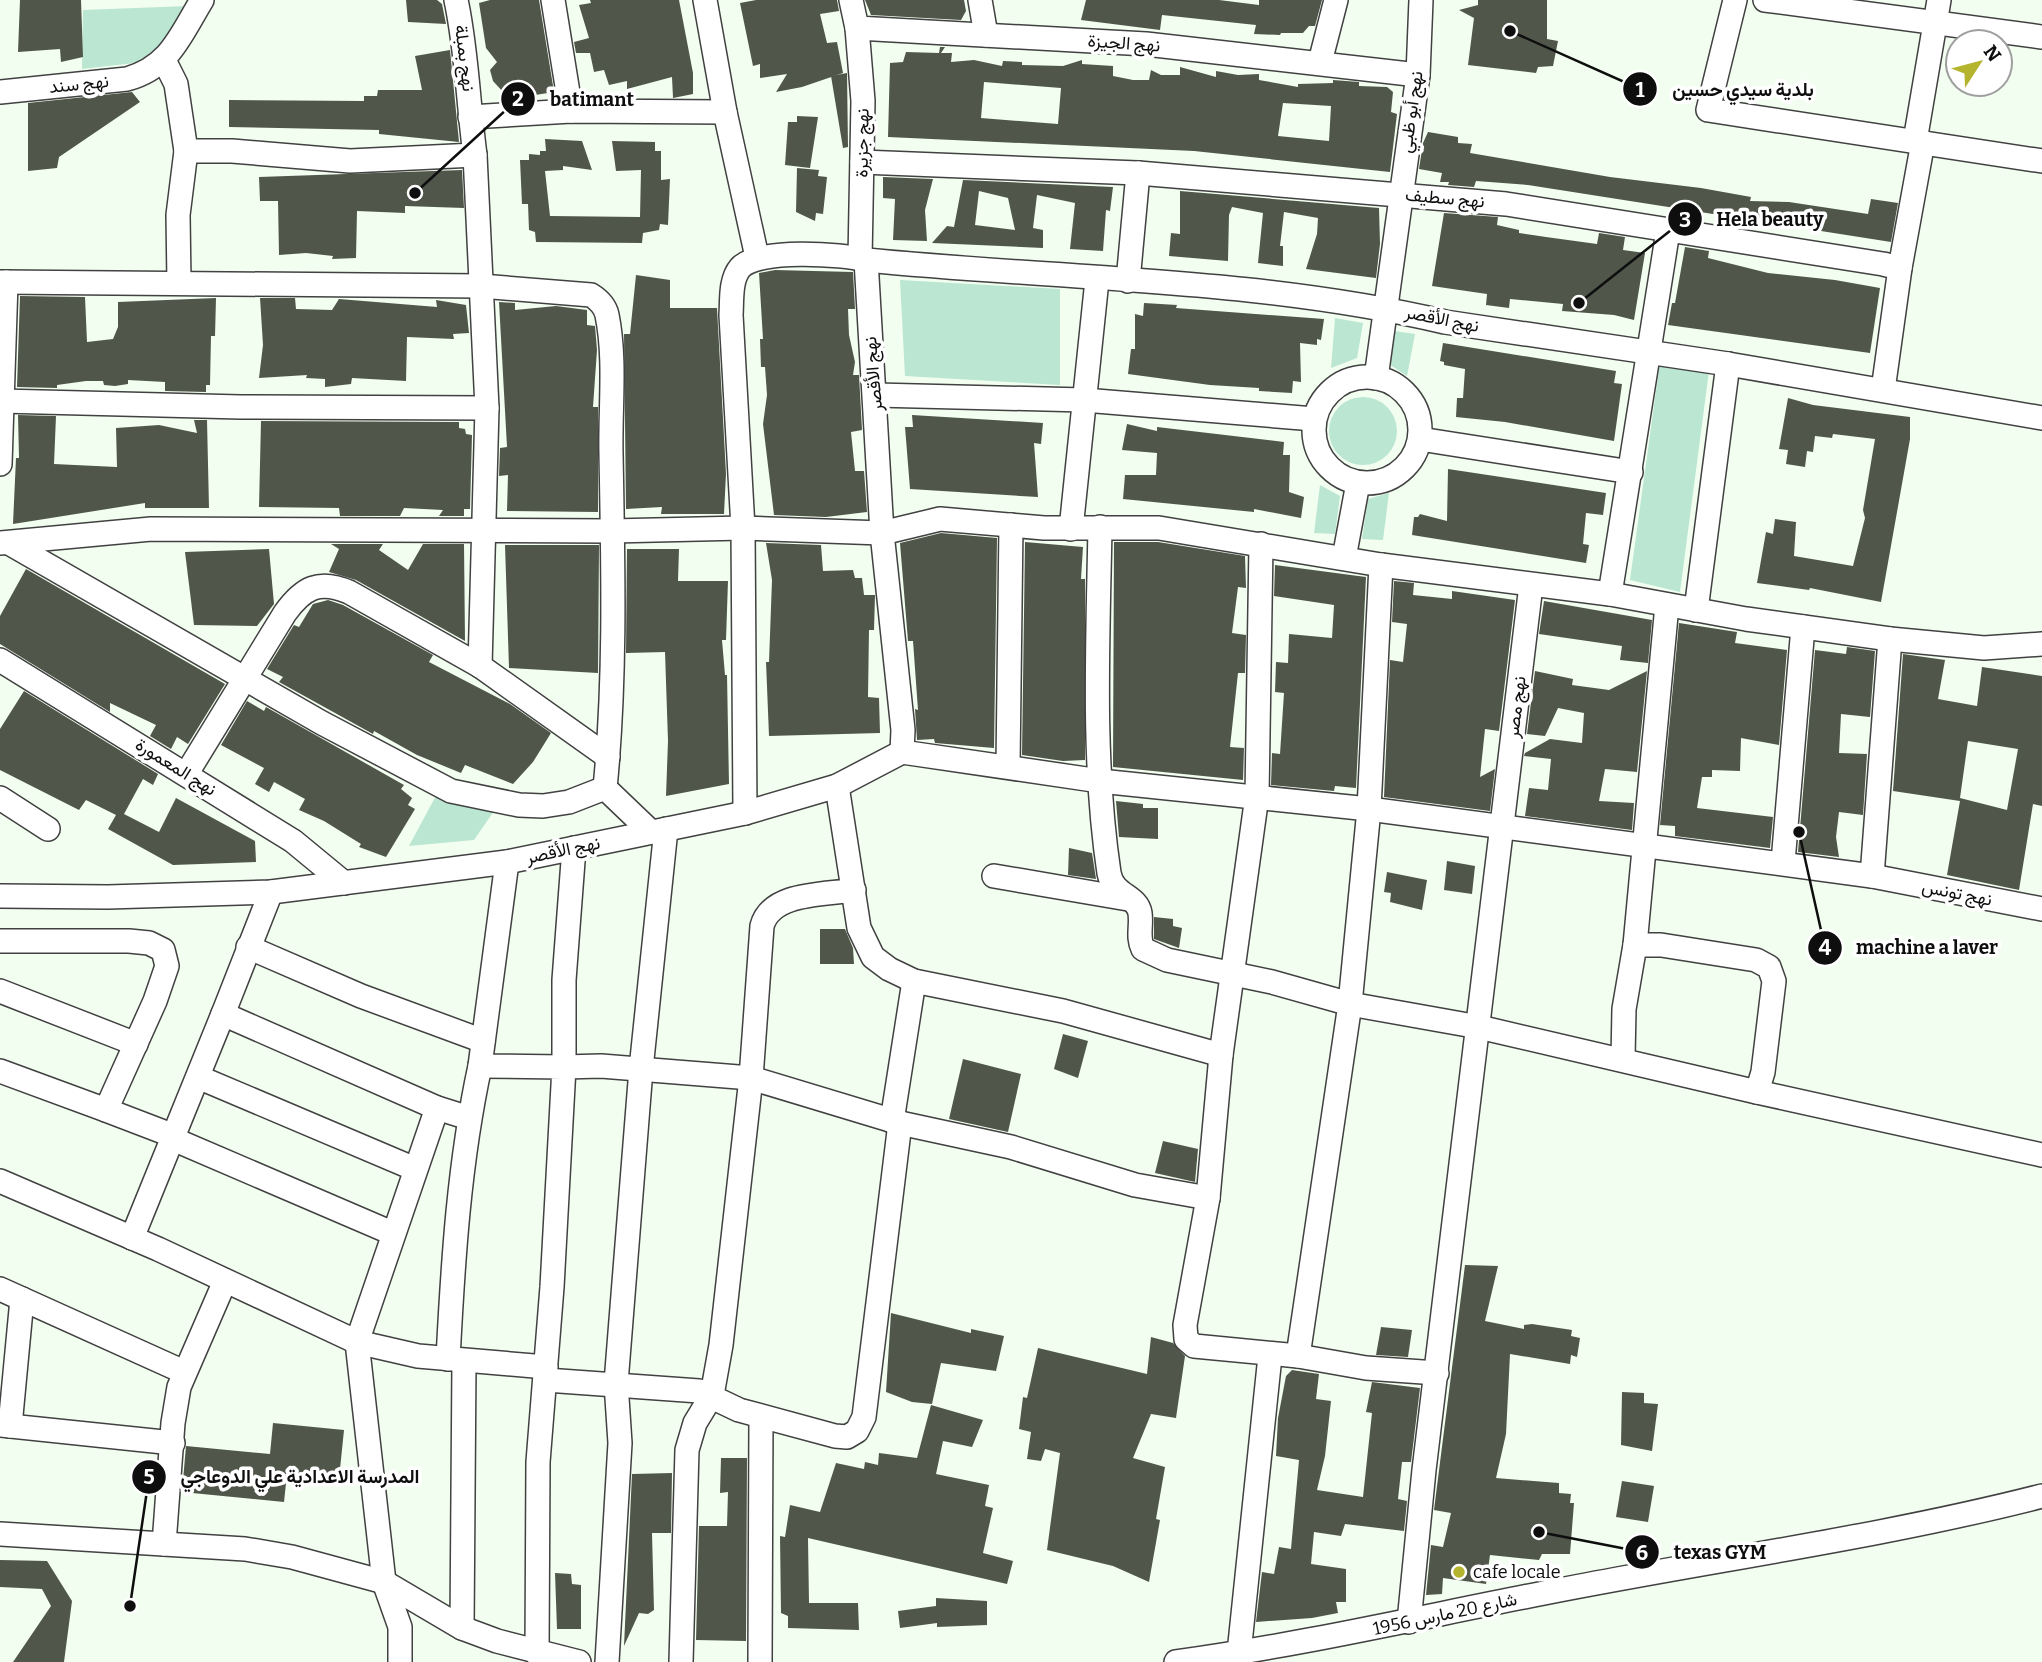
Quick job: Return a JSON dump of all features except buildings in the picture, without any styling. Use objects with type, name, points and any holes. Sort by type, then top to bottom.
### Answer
[{"type":"street","points":[[178,284],[178,215],[186,151],[176,84],[160,64],[202,0]]},
{"type":"street","name":"نهج بمبلة","points":[[456,0],[471,93],[470,117],[475,155],[487,408],[480,666]]},
{"type":"street","points":[[553,0],[571,111]]},
{"type":"street","points":[[705,0],[725,112],[757,257]]},
{"type":"street","points":[[851,0],[857,27]]},
{"type":"street","points":[[979,0],[986,35]]},
{"type":"street","points":[[1320,62],[1336,0]]},
{"type":"street","name":"نهج أبو ظبي","points":[[1376,378],[1399,195],[1418,75],[1421,0]]},
{"type":"street","points":[[1735,0],[1707,110],[2042,161]]},
{"type":"street","points":[[1765,0],[1937,11],[2042,37]]},
{"type":"street","points":[[1883,390],[1937,11]]},
{"type":"street","name":"نهج الجيزة","points":[[857,27],[1146,44],[1418,75]]},
{"type":"street","name":"نهج جزيرة","points":[[857,27],[862,70],[863,260]]},
{"type":"street","name":"نهج سند","points":[[0,93],[127,79],[160,64]]},
{"type":"street","points":[[470,117],[571,111],[725,112]]},
{"type":"street","points":[[186,151],[232,151],[350,161],[475,155]]},
{"type":"street","name":"نهج سطيف","points":[[862,162],[1138,173],[1506,204],[1900,268]]},
{"type":"street","points":[[1128,281],[1138,173]]},
{"type":"street","points":[[1609,594],[1631,472],[1668,231]]},
{"type":"street","points":[[745,813],[743,528],[731,315],[734,283],[740,267],[757,257],[785,254],[863,260]]},
{"type":"street","name":"نهج الأقصر","points":[[0,896],[107,897],[271,892],[507,862],[745,813],[837,786],[902,752],[903,730],[882,533],[876,395],[863,260],[1204,286],[1384,307],[1446,322],[1728,364],[2042,418]]},
{"type":"street","points":[[1071,530],[1097,279]]},
{"type":"street","points":[[0,464],[3,282],[481,286],[591,295],[601,302],[607,314],[609,351],[612,531],[608,757],[604,788]]},
{"type":"street","points":[[1696,610],[1728,364]]},
{"type":"street","points":[[1362,377],[1376,378],[1389,382],[1410,400],[1417,412],[1420,439],[1414,455],[1404,468],[1383,481],[1358,484],[1338,475],[1322,460],[1316,447],[1314,419],[1327,395],[1337,386],[1362,377]]},
{"type":"street","points":[[876,395],[1084,400],[1314,419]]},
{"type":"street","points":[[1,401],[240,407],[487,408]]},
{"type":"street","points":[[1420,439],[1631,472]]},
{"type":"street","points":[[1344,558],[1358,484]]},
{"type":"street","points":[[4,543],[151,529],[612,531],[743,528],[882,533],[940,519],[1071,530],[1100,527],[1192,531],[1381,565],[1609,594],[1890,639],[1984,648],[2042,644]]},
{"type":"street","points":[[1009,765],[1011,525]]},
{"type":"street","points":[[1100,527],[1100,781],[1110,875],[1117,891],[1131,900],[1140,914],[1139,936],[1143,949],[1167,960],[1234,973],[1350,1004],[1479,1027],[2042,1156]]},
{"type":"street","points":[[4,543],[388,760],[463,794],[519,805],[543,806],[569,802],[604,788]]},
{"type":"street","points":[[1261,544],[1257,796],[1221,1055],[1208,1198],[1186,1313],[1186,1339],[1194,1346],[1270,1356],[1298,1356],[1366,1368],[1437,1373]]},
{"type":"street","points":[[1298,1356],[1350,1004],[1369,809],[1381,565]]},
{"type":"street","points":[[187,773],[296,597],[315,585],[334,586],[349,593],[480,666],[608,757]]},
{"type":"street","name":"نهج مصر","points":[[1409,1622],[1500,829],[1531,586]]},
{"type":"street","points":[[1623,1059],[1624,1009],[1635,945],[1667,605]]},
{"type":"street","points":[[1783,862],[1803,627]]},
{"type":"street","points":[[1872,876],[1890,639]]},
{"type":"street","name":"نهج المعمورة","points":[[3,668],[187,773],[293,841],[344,884]]},
{"type":"street","name":"نهج تونس","points":[[902,752],[1009,765],[1100,781],[1369,809],[1500,829],[1783,862],[1872,876],[2042,909]]},
{"type":"street","points":[[837,786],[859,928],[873,957],[914,981],[1063,1011],[1221,1055]]},
{"type":"street","points":[[604,788],[659,830],[616,1383],[620,1443],[607,1662]]},
{"type":"street","points":[[0,798],[48,829]]},
{"type":"street","points":[[0,1534],[245,1549],[292,1557],[384,1582],[462,1628],[559,1660],[538,1462],[546,1374],[564,1067],[564,980],[574,848]]},
{"type":"street","points":[[462,1628],[452,1278],[469,1118],[480,1066],[507,862]]},
{"type":"street","points":[[994,876],[1131,900]]},
{"type":"street","points":[[681,1662],[687,1450],[695,1423],[712,1395],[729,1291],[751,1078],[758,962],[765,915],[779,903],[854,890]]},
{"type":"street","points":[[132,1238],[271,892]]},
{"type":"street","points":[[0,941],[129,941],[149,943],[163,950],[167,966],[106,1110]]},
{"type":"street","points":[[1635,945],[1661,945],[1756,960],[1769,967],[1774,981],[1763,1072],[1757,1092]]},
{"type":"street","points":[[248,947],[361,996],[483,1041]]},
{"type":"street","points":[[0,1181],[132,1238],[357,1342],[546,1374],[675,1387],[712,1395],[739,1410],[761,1417],[847,1437],[858,1430],[864,1417],[914,981]]},
{"type":"street","points":[[0,991],[136,1044]]},
{"type":"street","points":[[223,1014],[437,1108],[469,1118]]},
{"type":"street","points":[[480,1066],[641,1069],[751,1078],[896,1122],[1011,1147],[1125,1182],[1208,1198]]},
{"type":"street","points":[[0,1071],[174,1138],[393,1233]]},
{"type":"street","points":[[198,1077],[415,1168]]},
{"type":"street","points":[[400,1662],[400,1627],[384,1582],[357,1342],[437,1108]]},
{"type":"street","points":[[164,1544],[175,1405],[184,1372],[225,1281]]},
{"type":"street","points":[[0,1289],[184,1372]]},
{"type":"street","points":[[22,1299],[5,1426],[173,1443]]},
{"type":"street","points":[[1239,1653],[1270,1356]]},
{"type":"street","points":[[760,1662],[761,1417]]},
{"type":"street","name":"شارع 20 مارس 1956","points":[[1176,1662],[1409,1622],[1545,1593],[1873,1532],[2042,1496]]},
{"type":"green space","points":[[188,6],[161,60],[82,69],[83,10]]},
{"type":"green space","points":[[900,280],[1060,289],[1060,385],[905,376]]},
{"type":"green space","points":[[1335,318],[1363,323],[1357,358],[1331,368]]},
{"type":"green space","points":[[1394,331],[1415,334],[1407,376],[1389,364]]},
{"type":"green space","points":[[1660,362],[1709,371],[1680,592],[1630,580]]},
{"type":"green space","points":[[1363,397],[1376,400],[1387,407],[1394,418],[1397,431],[1394,444],[1387,455],[1376,462],[1363,465],[1350,462],[1339,455],[1332,444],[1329,431],[1332,418],[1339,407],[1350,400]]},
{"type":"green space","points":[[1320,485],[1340,496],[1335,534],[1314,533]]},
{"type":"green space","points":[[1389,493],[1383,540],[1362,539],[1368,499]]},
{"type":"green space","points":[[438,792],[494,811],[474,840],[409,846]]},
{"type":"place","name":"بلدية سيدي حسين","points":[[1510,31]]},
{"type":"place","name":"batimant","points":[[415,193]]},
{"type":"place","name":"Hela beauty","points":[[1579,303]]},
{"type":"place","name":"machine a laver","points":[[1799,832]]},
{"type":"place","name":"texas GYM","points":[[1539,1532]]},
{"type":"place","name":"cafe locale","points":[[1459,1572]]},
{"type":"place","name":"المدرسة الاعدادية علي الدوعاجي","points":[[130,1606]]}]
